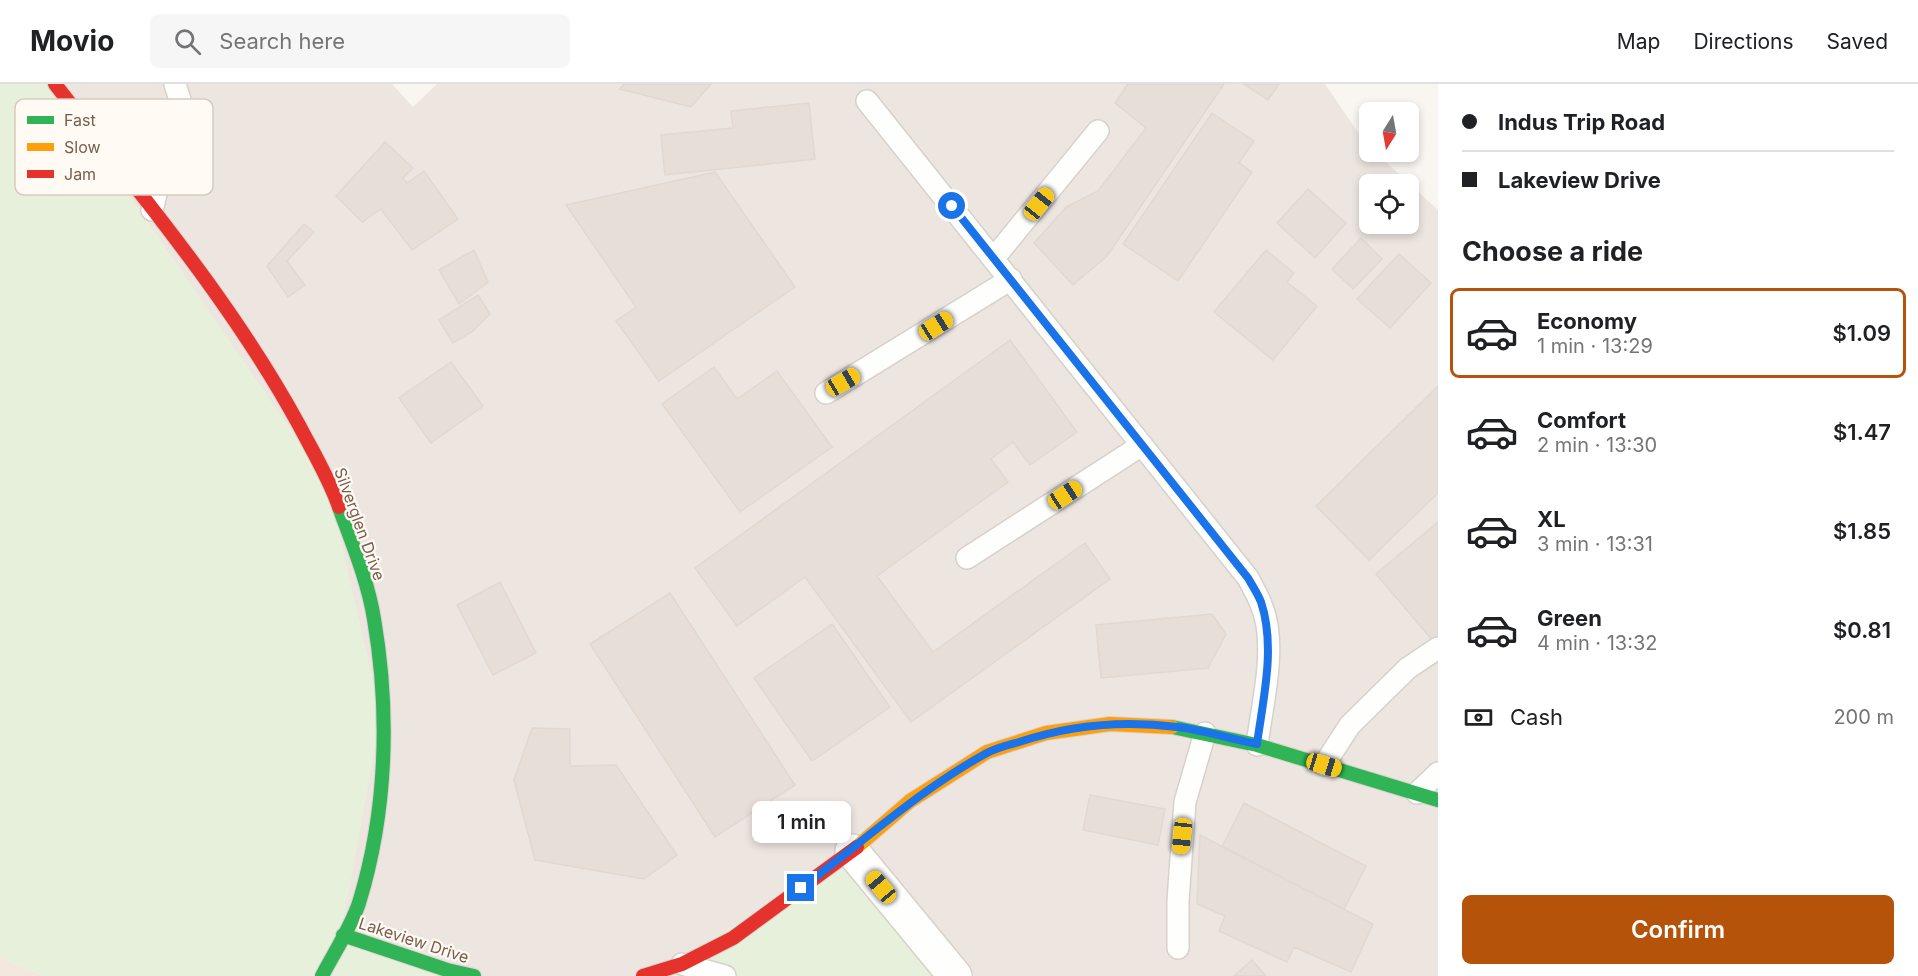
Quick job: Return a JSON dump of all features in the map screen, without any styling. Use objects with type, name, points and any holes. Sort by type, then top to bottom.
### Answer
[{"type":"street","name":"Silverglen Drive","points":[[55,84],[67,99]]},
{"type":"street","name":"Silverglen Drive","points":[[140,195],[213,289],[278,387],[332,487],[360,565],[374,618],[384,720],[381,789],[374,844],[358,905],[322,976]]},
{"type":"street","points":[[643,976],[682,964],[733,938],[852,851],[910,801],[987,752],[1067,728],[1110,724],[1177,727],[1257,744],[1438,800]]},
{"type":"street","points":[[852,851],[955,976]]},
{"type":"street","name":"Lakeview Drive","points":[[343,935],[447,970],[474,976]]},
{"type":"lane","points":[[175,84],[180,99]]},
{"type":"lane","points":[[867,101],[1248,578],[1260,600],[1267,625],[1268,655],[1257,744]]},
{"type":"lane","points":[[994,258],[1098,131]]},
{"type":"lane","points":[[152,210],[156,195]]},
{"type":"lane","points":[[826,393],[1011,279]]},
{"type":"lane","points":[[967,558],[1142,445]]},
{"type":"lane","points":[[1324,765],[1350,725],[1408,669],[1438,648]]},
{"type":"lane","points":[[1178,948],[1178,901],[1185,802],[1204,733]]},
{"type":"lane","points":[[1417,793],[1438,773]]},
{"type":"lane","points":[[682,964],[724,976]]},
{"type":"shaded area","points":[[53,84],[392,84],[413,107],[437,84],[1325,84],[1359,134],[1359,162],[1386,162],[1399,174],[1359,174],[1359,234],[1419,234],[1419,193],[1438,210],[1438,976],[464,976],[341,934],[91,195],[213,195],[213,99],[58,99]]},
{"type":"shaded area","points":[[0,957],[45,976],[0,976]]},
{"type":"green space","points":[[0,84],[53,84],[63,99],[15,99],[15,195],[129,195],[328,484],[381,716],[341,934],[464,976],[45,976],[0,957]]},
{"type":"green space","points":[[854,852],[960,976],[653,976]]},
{"type":"building","points":[[624,84],[711,84],[691,107],[620,89]]},
{"type":"building","points":[[1128,84],[1224,84],[1107,256],[1073,285],[1034,243],[1066,207],[1098,191],[1146,128],[1115,103]]},
{"type":"building","points":[[1244,84],[1279,84],[1268,100]]},
{"type":"building","points":[[809,103],[815,159],[665,175],[661,135],[733,128],[731,111]]},
{"type":"building","points":[[1212,113],[1254,141],[1239,163],[1252,172],[1178,281],[1123,244]]},
{"type":"building","points":[[385,142],[413,168],[403,178],[407,183],[424,171],[458,219],[412,250],[381,209],[362,222],[336,196]]},
{"type":"building","points":[[715,172],[795,287],[659,381],[616,321],[636,307],[566,205]]},
{"type":"building","points":[[1308,189],[1346,223],[1315,258],[1277,223]]},
{"type":"building","points":[[304,224],[314,232],[287,261],[305,285],[288,297],[267,266]]},
{"type":"building","points":[[1361,238],[1382,259],[1353,289],[1332,269]]},
{"type":"building","points":[[474,250],[488,282],[459,304],[439,270]]},
{"type":"building","points":[[1266,250],[1294,273],[1287,282],[1317,306],[1273,360],[1214,312]]},
{"type":"building","points":[[1399,254],[1431,283],[1390,328],[1357,299]]},
{"type":"building","points":[[478,295],[490,314],[473,331],[453,343],[439,320]]},
{"type":"building","points":[[1010,340],[1077,432],[1030,465],[1013,442],[991,459],[1008,482],[877,576],[933,652],[1085,543],[1110,579],[911,722],[805,577],[737,626],[695,568]]},
{"type":"building","points":[[451,362],[483,406],[431,443],[399,398]]},
{"type":"building","points":[[714,367],[737,399],[777,371],[832,447],[740,512],[662,404]]},
{"type":"building","points":[[1438,386],[1438,493],[1369,560],[1316,506]]},
{"type":"building","points":[[1438,522],[1438,637],[1433,641],[1376,574]]},
{"type":"building","points":[[500,582],[536,653],[493,675],[457,605]]},
{"type":"building","points":[[670,593],[795,785],[715,837],[590,644]]},
{"type":"building","points":[[1212,614],[1226,634],[1208,668],[1101,678],[1096,625]]},
{"type":"building","points":[[832,624],[890,707],[812,761],[754,678]]},
{"type":"building","points":[[532,728],[570,729],[570,766],[616,765],[677,855],[644,879],[535,860],[514,780]]},
{"type":"building","points":[[1090,795],[1165,809],[1158,845],[1083,830]]},
{"type":"building","points":[[1244,803],[1366,866],[1344,909],[1222,847]]},
{"type":"building","points":[[1200,835],[1373,924],[1351,972],[1294,947],[1287,962],[1219,931],[1225,916],[1197,904]]},
{"type":"building","points":[[1252,960],[1266,976],[1234,976]]},
{"type":"traffic: fast","points":[[322,976],[347,931],[359,903],[375,833],[383,762],[382,690],[374,619],[364,576],[339,507]]},
{"type":"traffic: fast","points":[[1172,727],[1257,745],[1438,800]]},
{"type":"traffic: fast","points":[[343,935],[447,970],[474,976]]},
{"type":"traffic: slow","points":[[857,847],[910,801],[987,752],[1046,733],[1110,724],[1172,727]]},
{"type":"traffic: jam","points":[[55,84],[67,99]]},
{"type":"traffic: jam","points":[[142,195],[245,335],[299,425],[326,475],[339,507]]},
{"type":"traffic: jam","points":[[643,976],[682,964],[733,938],[857,847]]},
{"type":"route","points":[[801,888],[852,851],[910,801],[987,752],[1046,733],[1067,728],[1110,724],[1177,727],[1257,744],[1268,655],[1267,625],[1260,600],[1248,578],[952,206]]}]
